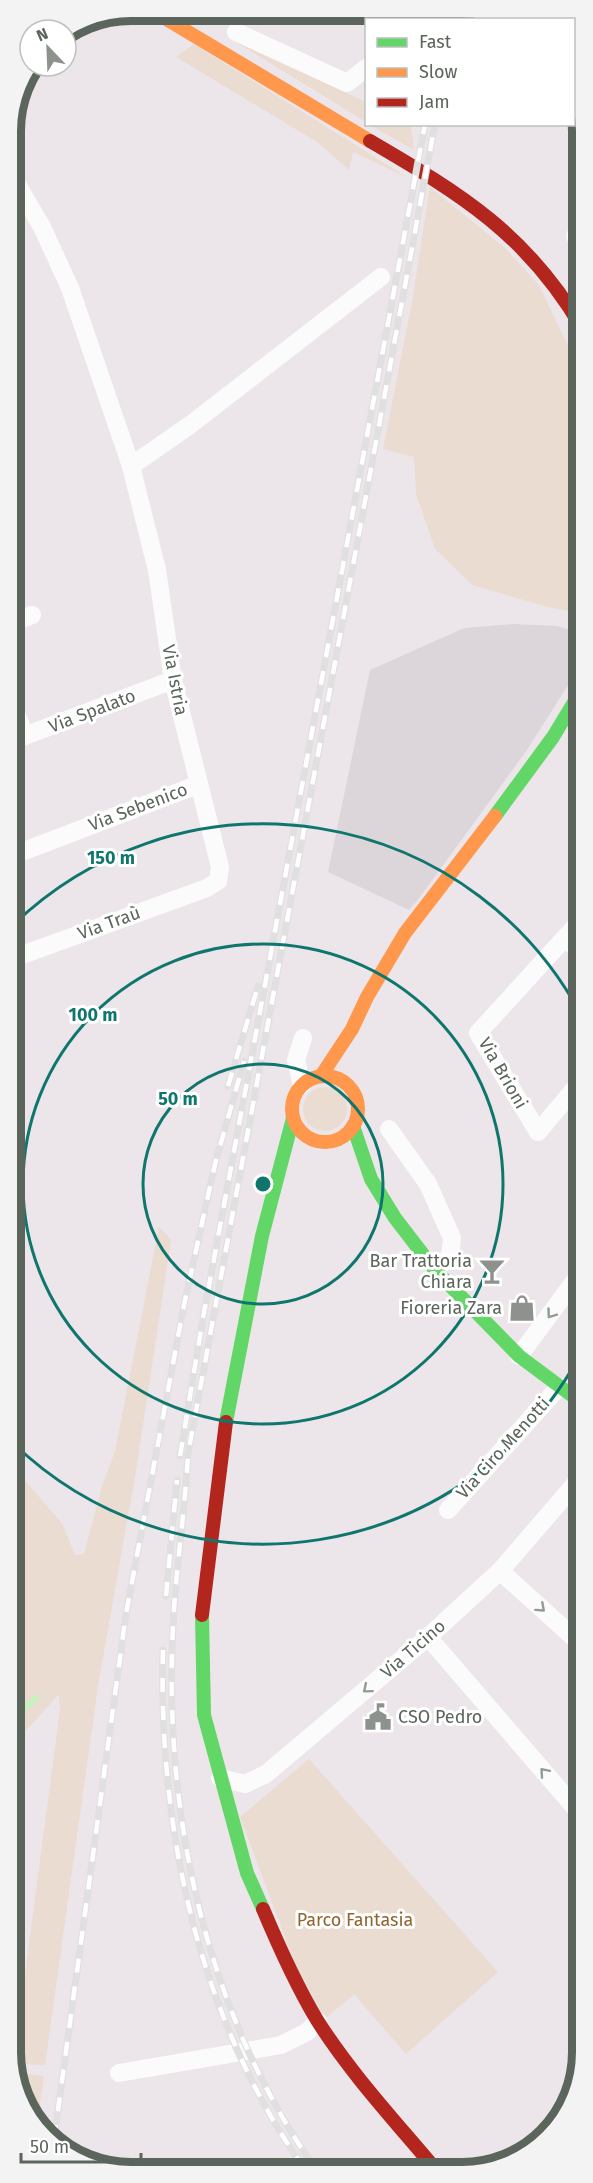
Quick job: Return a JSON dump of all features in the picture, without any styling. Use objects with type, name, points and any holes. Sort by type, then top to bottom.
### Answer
[{"type":"main road","points":[[170,21],[439,182],[493,221],[543,268],[572,313]]},
{"type":"main road","points":[[321,1076],[352,1029],[367,997],[405,933],[457,869],[553,737],[572,706]]},
{"type":"main road","points":[[352,1029],[349,1062],[350,1086],[358,1106],[353,1126],[371,1179],[395,1218],[435,1270],[519,1356],[572,1396]]},
{"type":"main road","points":[[350,1086],[332,1076],[321,1076],[302,1085],[293,1100],[293,1118],[262,1236],[226,1425],[205,1573],[200,1634],[204,1715],[247,1873],[288,1967],[318,2021],[357,2075],[430,2162]]},
{"type":"main road","points":[[293,1118],[307,1136],[324,1141],[347,1155],[371,1179]]},
{"type":"main road","points":[[277,1181],[300,1151],[324,1141],[340,1138],[353,1126]]},
{"type":"street","points":[[236,32],[347,83],[365,69]]},
{"type":"street","name":"Via Istria","points":[[21,191],[42,227],[70,288],[131,466],[157,570],[173,680],[197,785],[220,867],[218,881],[207,888]]},
{"type":"street","points":[[131,466],[190,425],[381,277]]},
{"type":"street","points":[[21,619],[32,615]]},
{"type":"street","name":"Via Spalato","points":[[21,738],[173,680]]},
{"type":"street","name":"Via Sebenico","points":[[21,852],[197,785]]},
{"type":"street","name":"Via Traù","points":[[21,955],[207,888]]},
{"type":"street","points":[[572,930],[565,938],[572,945]]},
{"type":"street","name":"Via Brioni","points":[[565,938],[478,1033],[538,1132],[572,1092]]},
{"type":"street","points":[[302,1085],[296,1060],[303,1038]]},
{"type":"street","points":[[389,1129],[428,1184],[452,1238],[450,1256],[435,1270]]},
{"type":"street","points":[[519,1356],[572,1284]]},
{"type":"street","name":"Via Ciro Menotti","points":[[448,1510],[559,1387]]},
{"type":"street","name":"Via Ticino","points":[[220,1778],[245,1784],[266,1774],[428,1637],[500,1571],[572,1488]]},
{"type":"street","points":[[500,1571],[572,1636]]},
{"type":"street","points":[[428,1637],[572,1804]]},
{"type":"street","points":[[119,2073],[281,2045],[307,2032],[318,2021]]},
{"type":"shaded area","points":[[514,624],[557,626],[572,631],[572,679],[527,750],[409,910],[328,872],[370,670],[464,628]]},
{"type":"green space","points":[[229,38],[365,102],[365,121]]},
{"type":"green space","points":[[194,44],[410,179],[353,152],[349,170],[317,142],[176,57]]},
{"type":"green space","points":[[372,126],[411,126],[414,150]]},
{"type":"green space","points":[[430,187],[505,248],[539,285],[572,354],[572,611],[551,608],[472,585],[435,549],[416,494],[414,457],[383,449],[412,302]]},
{"type":"green space","points":[[325,1087],[341,1093],[347,1109],[341,1125],[325,1131],[309,1125],[303,1109],[309,1093]]},
{"type":"green space","points":[[159,1227],[171,1240],[136,1471],[98,1686],[45,2065],[22,2064],[21,2004],[60,1710],[59,1694],[21,1736],[21,1476],[63,1525],[75,1555],[84,1554],[102,1486],[115,1451]]},
{"type":"green space","name":"Parco Fantasia","points":[[309,1759],[498,1972],[406,2054],[354,1994],[325,2019],[295,1964],[240,1817]]},
{"type":"green space","points":[[23,2074],[44,2076],[39,2111],[32,2101]]},
{"type":"waterway","points":[[21,1712],[37,1697]]},
{"type":"railway","points":[[180,1456],[203,1318],[425,126]]},
{"type":"railway","points":[[311,2162],[279,2111],[246,2046],[220,1980],[200,1910],[185,1840],[176,1768],[172,1696],[173,1625],[188,1454],[435,126]]},
{"type":"railway","points":[[228,1086],[258,986]]},
{"type":"railway","points":[[55,2131],[126,1614],[184,1305],[215,1164],[244,1061]]},
{"type":"railway","points":[[166,1596],[177,1480]]},
{"type":"railway","points":[[163,1650],[163,1718],[168,1787],[178,1855],[193,1922],[213,1988],[238,2052],[269,2113],[300,2162]]},
{"type":"traffic: fast","points":[[495,816],[553,737],[572,706]]},
{"type":"traffic: fast","points":[[226,1422],[262,1236],[293,1118]]},
{"type":"traffic: fast","points":[[353,1126],[371,1179],[395,1218],[435,1270],[519,1356],[572,1396]]},
{"type":"traffic: fast","points":[[202,1615],[204,1715],[247,1873],[263,1909]]},
{"type":"traffic: slow","points":[[170,21],[370,141]]},
{"type":"traffic: slow","points":[[321,1076],[352,1029],[367,997],[405,933],[495,816]]},
{"type":"traffic: slow","points":[[325,1076],[338,1079],[348,1086],[355,1096],[358,1109],[355,1122],[348,1132],[338,1139],[325,1142],[312,1139],[302,1132],[295,1122],[292,1109],[295,1096],[302,1086],[312,1079],[325,1076]]},
{"type":"traffic: jam","points":[[370,141],[463,199],[490,220],[539,267],[572,312]]},
{"type":"traffic: jam","points":[[202,1615],[226,1422]]},
{"type":"traffic: jam","points":[[263,1909],[295,1980],[330,2040],[374,2097],[429,2162]]},
{"type":"place","name":"Bar Trattoria Chiara","points":[[492,1271]]},
{"type":"place","name":"Fioreria Zara","points":[[522,1308]]},
{"type":"place","name":"CSO Pedro","points":[[378,1717]]}]
